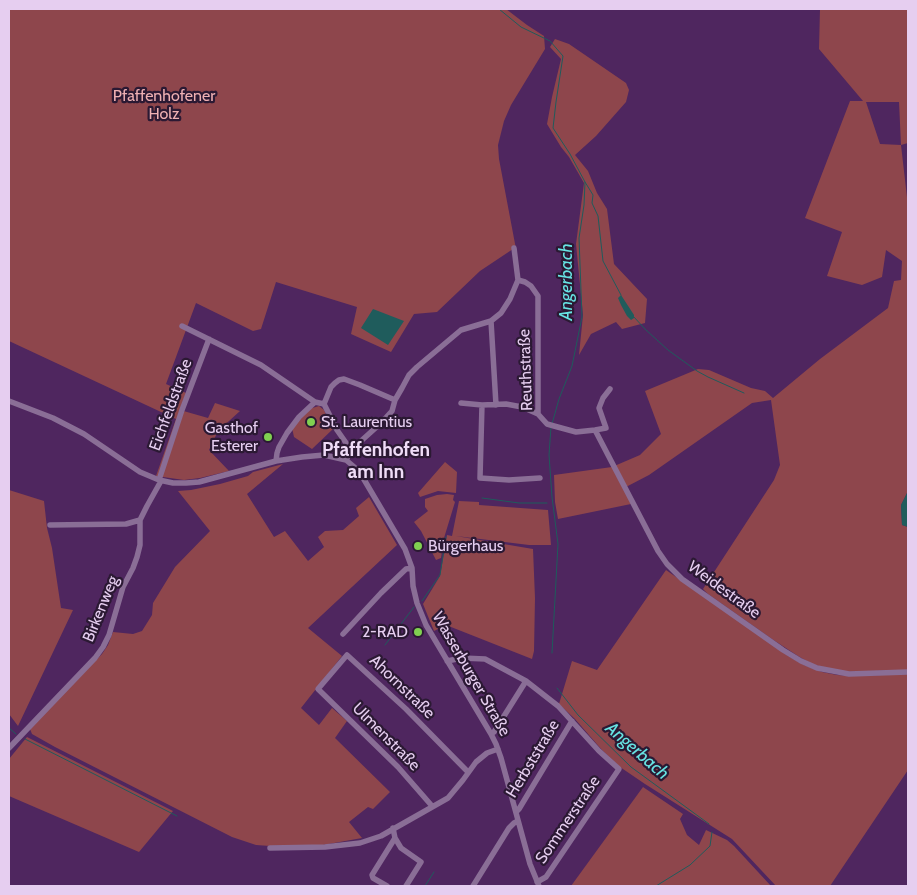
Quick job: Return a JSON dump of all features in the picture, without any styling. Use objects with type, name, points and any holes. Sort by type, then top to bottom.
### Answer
[{"type":"street","points":[[9,401],[43,413],[72,427],[140,472],[173,483],[199,482],[258,466],[302,457],[324,455],[346,460],[351,450],[392,411],[395,400],[417,366],[461,330],[491,321],[501,313],[510,299],[518,280],[514,248]]},
{"type":"street","name":"Reuthstraße","points":[[518,280],[532,286],[538,296],[538,414],[547,424],[554,426],[576,432],[595,430]]},
{"type":"street","points":[[491,321],[496,405]]},
{"type":"street","points":[[182,326],[261,365],[315,402],[324,404]]},
{"type":"street","name":"Eichfeldstraße","points":[[160,480],[182,410],[209,339]]},
{"type":"street","points":[[324,404],[335,383],[344,379],[395,400]]},
{"type":"street","points":[[595,430],[606,428],[599,408],[603,398],[610,389]]},
{"type":"street","points":[[276,462],[279,447],[286,433],[315,402]]},
{"type":"street","points":[[460,403],[482,406],[506,404],[522,407],[538,414]]},
{"type":"street","points":[[324,404],[337,430],[351,450]]},
{"type":"street","points":[[482,406],[480,478],[509,480],[540,478]]},
{"type":"street","name":"Weidestraße","points":[[595,430],[658,551],[667,564],[682,578],[783,650],[818,668],[849,674],[908,672]]},
{"type":"street","name":"Wasserburger Straße","points":[[346,460],[359,471],[405,549],[412,568],[416,602],[426,625],[498,749],[538,884]]},
{"type":"street","name":"Birkenweg","points":[[9,748],[95,658],[103,647],[123,587],[137,557],[140,545],[140,520],[160,480]]},
{"type":"street","points":[[50,525],[126,524],[140,520]]},
{"type":"street","points":[[343,634],[387,587],[406,569],[412,568]]},
{"type":"street","name":"Ahornstraße","points":[[318,689],[347,655],[406,709],[468,772]]},
{"type":"street","points":[[447,661],[462,658],[485,659],[526,681],[558,706],[572,721]]},
{"type":"street","points":[[491,734],[526,681]]},
{"type":"street","name":"Ulmenstraße","points":[[318,689],[398,766],[432,806]]},
{"type":"street","name":"Sommerstraße","points":[[538,884],[546,877],[619,769],[599,751],[572,721]]},
{"type":"street","name":"Herbststraße","points":[[516,812],[572,721]]},
{"type":"street","points":[[270,848],[325,848],[353,844],[381,836],[448,798],[476,762],[487,752],[498,749]]},
{"type":"street","points":[[473,886],[509,828],[518,821]]},
{"type":"street","points":[[393,828],[395,838],[402,848],[421,862],[406,886]]},
{"type":"street","points":[[387,886],[373,878],[372,875],[395,838]]},
{"type":"green space","name":"Pfaffenhofener Holz","points":[[9,9],[506,9],[544,36],[545,49],[511,105],[504,121],[498,145],[516,249],[513,249],[480,271],[437,312],[414,314],[391,352],[351,334],[357,307],[276,282],[261,329],[253,331],[196,303],[166,384],[186,393],[180,410],[208,418],[215,403],[240,411],[218,431],[209,450],[229,471],[184,480],[156,476],[176,419],[9,341]]},
{"type":"green space","points":[[820,9],[908,9],[908,143],[901,145],[908,206],[908,491],[901,505],[902,525],[908,527],[908,670],[845,672],[812,664],[772,639],[703,589],[774,480],[780,465],[771,400],[752,403],[649,475],[624,488],[631,504],[558,519],[555,502],[554,475],[612,467],[640,455],[661,434],[645,391],[698,369],[709,370],[751,388],[765,391],[773,398],[820,359],[888,308],[894,281],[901,280],[902,261],[886,250],[882,277],[862,285],[827,276],[842,232],[805,218],[850,101],[863,101],[819,49]],"holes":[[[866,102],[899,102],[901,145],[880,144]]]},
{"type":"green space","points":[[555,39],[569,44],[626,83],[629,90],[626,102],[596,136],[575,155],[588,171],[597,193],[607,209],[614,264],[647,299],[645,323],[622,329],[616,322],[591,334],[579,355],[583,315],[576,244],[584,183],[547,124],[561,59],[550,47]]},
{"type":"green space","points":[[319,406],[324,410],[333,429],[312,449],[294,437],[292,428],[309,409]]},
{"type":"green space","points":[[445,462],[457,472],[456,493],[438,491],[420,497],[418,493]]},
{"type":"green space","points":[[283,464],[247,494],[274,537],[285,531],[308,561],[324,547],[318,537],[325,531],[343,530],[359,516],[356,508],[369,497],[397,545],[308,628],[342,656],[301,708],[319,725],[332,708],[347,721],[335,738],[390,792],[373,809],[368,807],[349,822],[362,838],[323,845],[256,845],[232,837],[55,747],[32,734],[30,729],[102,654],[113,632],[133,634],[142,631],[152,615],[153,603],[175,567],[210,531],[178,491],[220,484]]},
{"type":"green space","points":[[9,490],[44,501],[61,608],[73,610],[18,726],[9,714]]},
{"type":"green space","points":[[447,494],[454,495],[453,500],[455,502],[444,538],[441,558],[436,560],[421,531],[414,522],[428,511],[425,507],[425,499]]},
{"type":"green space","points":[[459,501],[479,502],[479,505],[548,510],[551,545],[529,545],[456,536],[533,549],[535,598],[534,651],[532,659],[446,625],[434,631],[423,604],[440,576],[447,535],[452,536]]},
{"type":"green space","points":[[666,570],[804,665],[837,675],[908,674],[908,770],[830,886],[776,886],[732,839],[620,767],[559,704],[572,661],[597,670]]},
{"type":"green space","points":[[27,737],[173,811],[139,852],[9,796],[9,759]]},
{"type":"green space","points":[[643,787],[683,814],[680,819],[687,835],[699,845],[706,830],[727,840],[771,886],[571,886]]},
{"type":"shaded area","points":[[621,295],[634,315],[634,318],[631,320],[618,298]]},
{"type":"shaded area","points":[[373,309],[404,321],[388,345],[361,328]]},
{"type":"shaded area","points":[[908,491],[908,527],[902,525],[901,505]]},
{"type":"waterway","name":"Angerbach","points":[[499,9],[521,27],[550,41],[563,56],[553,128],[585,182],[579,238],[582,317],[572,366],[559,399],[552,424]]},
{"type":"waterway","points":[[585,182],[593,195],[592,203],[598,216],[603,261],[621,295]]},
{"type":"waterway","points":[[633,316],[668,350],[697,371],[744,393]]},
{"type":"waterway","name":"Angerbach","points":[[551,427],[549,455],[558,544],[552,653]]},
{"type":"waterway","points":[[482,498],[519,503],[547,503]]},
{"type":"waterway","points":[[422,601],[440,575],[446,537]]},
{"type":"waterway","points":[[385,645],[414,607]]},
{"type":"waterway","name":"Angerbach","points":[[557,688],[578,715],[631,767],[709,824]]},
{"type":"waterway","points":[[9,728],[16,734]]},
{"type":"waterway","points":[[25,739],[177,816]]},
{"type":"waterway","name":"Angerbach","points":[[656,886],[690,865],[710,846],[712,832]]},
{"type":"waterway","points":[[425,886],[434,872]]},
{"type":"place","name":"St. Laurentius","points":[[311,422]]},
{"type":"place","name":"Gasthof Esterer","points":[[268,437]]},
{"type":"place","name":"Bürgerhaus","points":[[418,546]]},
{"type":"place","name":"2-RAD","points":[[418,632]]},
{"type":"district","name":"Pfaffenhofen am Inn","points":[[376,461]]}]
